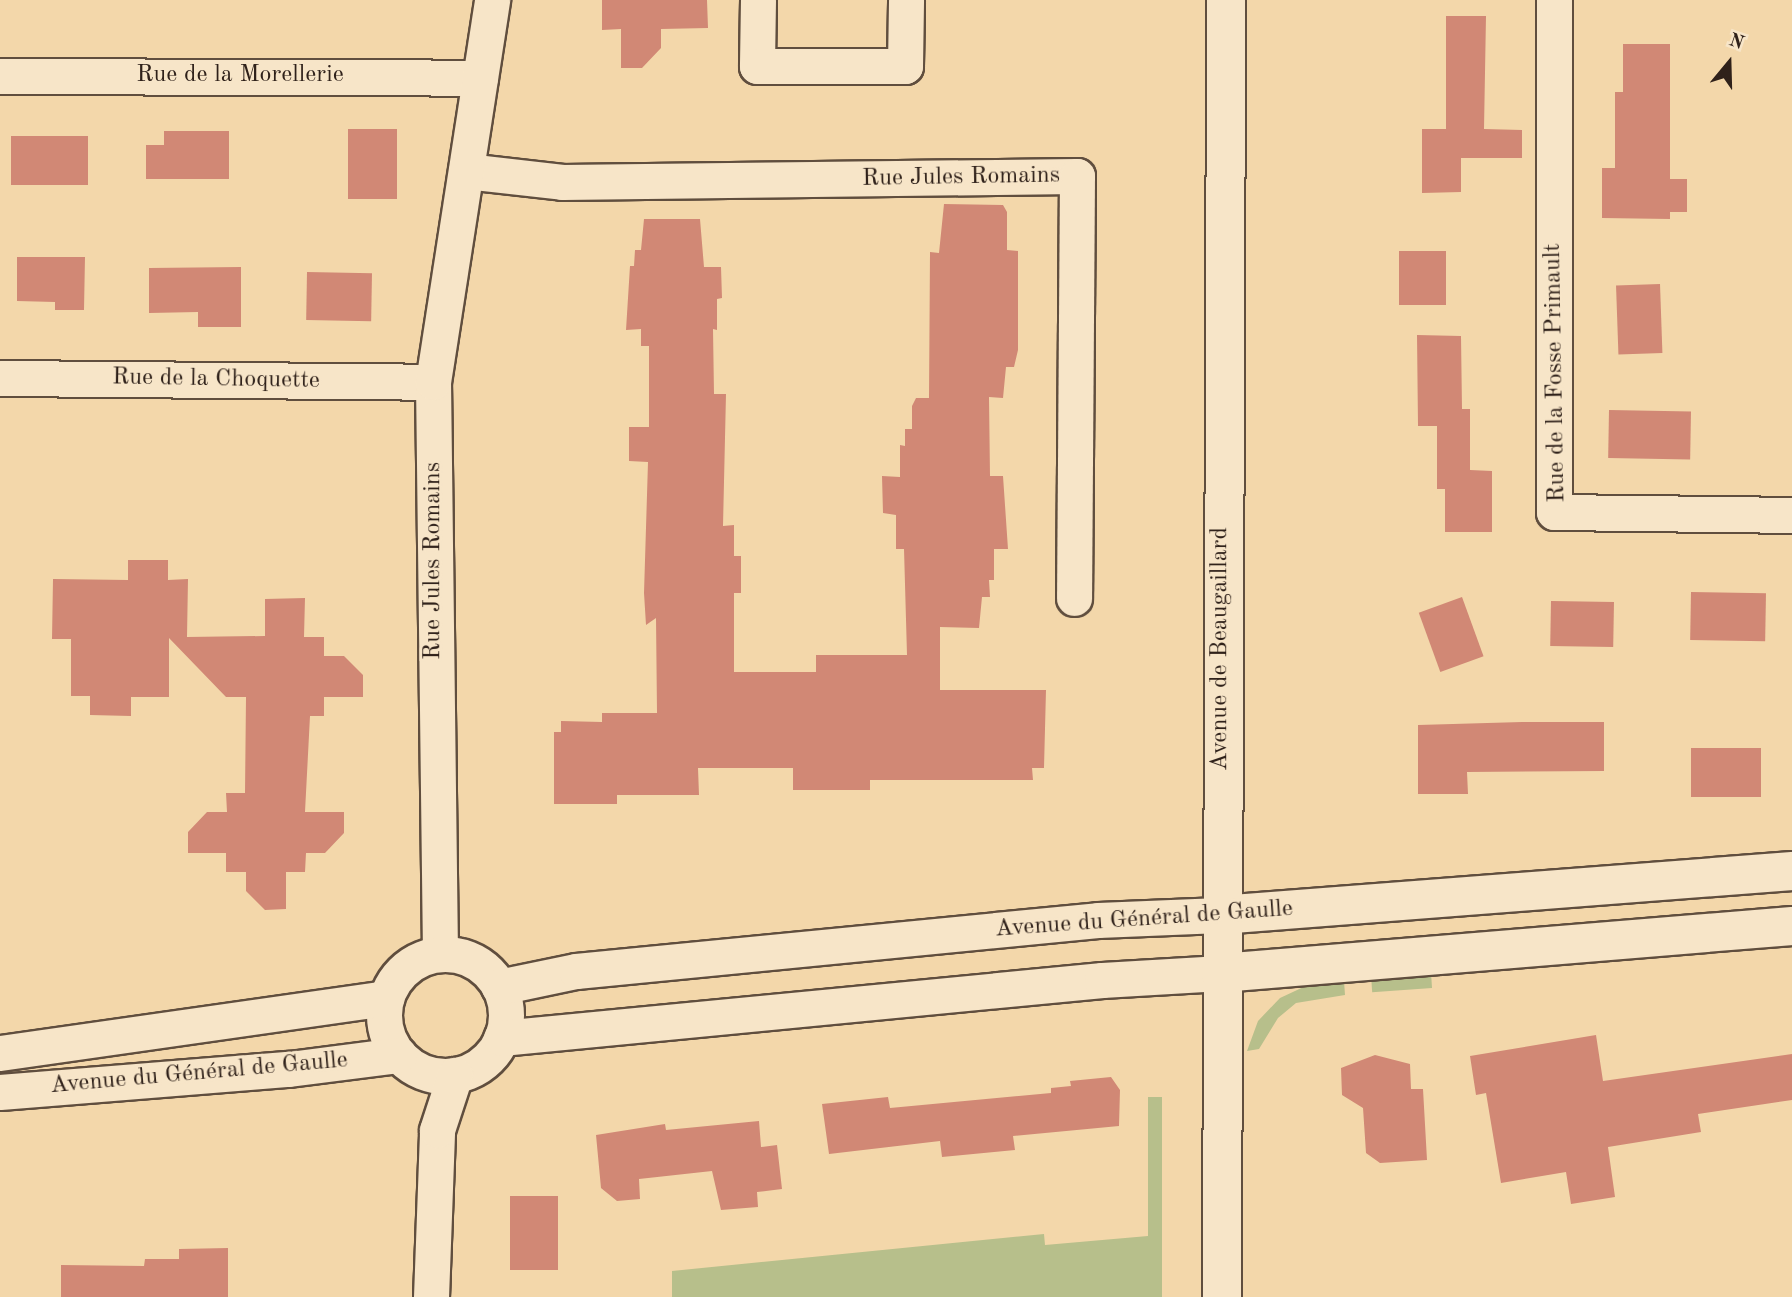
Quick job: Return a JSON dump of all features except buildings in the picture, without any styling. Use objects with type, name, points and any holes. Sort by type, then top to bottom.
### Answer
[{"type":"main road","name":"Avenue de Beaugaillard","points":[[1222,1297],[1220,915],[1226,0]]},
{"type":"main road","name":"Avenue du Général de Gaulle","points":[[1220,915],[1792,871]]},
{"type":"main road","points":[[1221,973],[1792,926]]},
{"type":"street","name":"Rue Jules Romains","points":[[440,954],[433,382],[492,0]]},
{"type":"street","points":[[758,0],[757,66],[905,66],[906,0]]},
{"type":"street","name":"Rue de la Fosse Primault","points":[[1554,0],[1554,512],[1792,515]]},
{"type":"street","name":"Rue de la Morellerie","points":[[0,76],[480,78]]},
{"type":"street","name":"Rue Jules Romains","points":[[466,171],[562,183],[1077,176],[1074,598]]},
{"type":"street","name":"Rue de la Choquette","points":[[10,378],[433,382]]},
{"type":"street","name":"Avenue du Général de Gaulle","points":[[499,987],[564,972],[1098,920],[1220,915]]},
{"type":"street","points":[[440,954],[480,965],[499,987],[506,1021],[501,1038],[483,1063],[455,1076],[424,1072],[399,1055],[385,1029],[386,998],[406,968],[440,954]]},
{"type":"street","points":[[501,1038],[1102,980],[1221,973]]},
{"type":"street","name":"Avenue du Général de Gaulle","points":[[0,1053],[386,998]]},
{"type":"street","name":"Avenue du Général de Gaulle","points":[[0,1092],[289,1069],[399,1055]]},
{"type":"street","points":[[431,1297],[437,1130],[455,1076]]},
{"type":"green space","points":[[1431,973],[1432,988],[1372,992],[1371,977]]},
{"type":"green space","points":[[1344,981],[1345,995],[1296,1003],[1278,1018],[1259,1049],[1247,1051],[1258,1021],[1280,998],[1310,984]]},
{"type":"green space","points":[[1148,1097],[1162,1097],[1162,1297],[672,1297],[672,1271],[1044,1234],[1045,1245],[1148,1236]]}]
